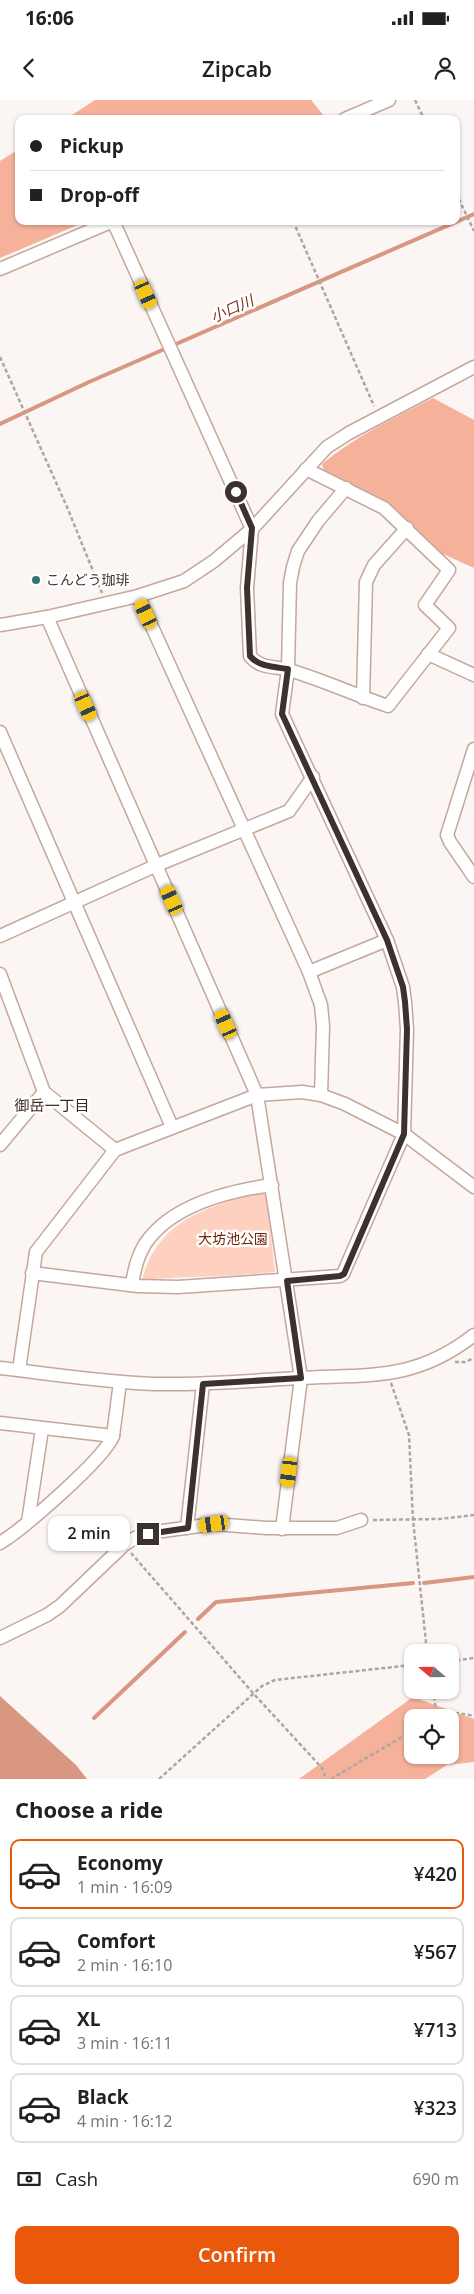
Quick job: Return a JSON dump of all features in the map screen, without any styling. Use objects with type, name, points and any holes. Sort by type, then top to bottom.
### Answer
[{"type":"street","points":[[355,115],[389,100]]},
{"type":"street","points":[[0,269],[104,225]]},
{"type":"street","points":[[115,225],[252,528],[247,588],[250,656],[254,662],[288,669],[388,706],[449,628],[425,605],[449,570],[384,508],[306,469]]},
{"type":"street","points":[[0,624],[47,617],[106,604],[184,581],[214,561],[252,528],[327,448],[378,417],[474,367]]},
{"type":"street","points":[[32,1273],[132,1285],[178,1287],[340,1276],[344,1274],[404,1134],[407,1029],[403,987],[387,940],[282,714],[288,669],[290,583],[293,567],[298,551],[313,528],[346,488]]},
{"type":"street","points":[[363,698],[366,582],[374,565],[407,528]]},
{"type":"street","points":[[138,596],[309,972],[321,1005],[323,1026],[321,1094]]},
{"type":"street","points":[[47,617],[257,1095],[301,1378],[282,1529]]},
{"type":"street","points":[[428,654],[474,675]]},
{"type":"street","points":[[0,732],[172,1127]]},
{"type":"street","points":[[474,749],[448,835],[450,842],[474,877]]},
{"type":"street","points":[[0,936],[157,865],[289,811],[313,778]]},
{"type":"street","points":[[309,972],[387,940]]},
{"type":"street","points":[[0,974],[44,1092],[114,1150]]},
{"type":"street","points":[[0,1146],[44,1092]]},
{"type":"street","points":[[19,1370],[32,1273],[39,1245],[114,1150],[257,1095],[295,1092],[321,1094],[356,1108],[404,1134],[474,1187]]},
{"type":"street","points":[[132,1285],[135,1265],[145,1244],[167,1222],[186,1210],[213,1200],[251,1188],[272,1185]]},
{"type":"street","points":[[0,1368],[120,1382],[203,1384],[388,1374],[418,1367],[439,1358],[474,1335]]},
{"type":"street","points":[[0,1543],[28,1522],[103,1452],[113,1436],[120,1382]]},
{"type":"street","points":[[188,1528],[203,1384]]},
{"type":"street","points":[[0,1423],[113,1436]]},
{"type":"street","points":[[28,1522],[42,1429]]},
{"type":"street","points":[[0,1638],[47,1615],[60,1606],[124,1544],[135,1538],[148,1534],[214,1524],[282,1529],[337,1528],[361,1520]]},
{"type":"path","points":[[415,100],[422,115]]},
{"type":"path","points":[[460,201],[474,231]]},
{"type":"path","points":[[295,225],[378,417]]},
{"type":"path","points":[[0,357],[67,507],[106,604]]},
{"type":"path","points":[[388,1374],[409,1435],[413,1520],[426,1644]]},
{"type":"path","points":[[361,1520],[461,1518],[474,1515]]},
{"type":"path","points":[[124,1544],[253,1693],[322,1768],[326,1779]]},
{"type":"path","points":[[459,1660],[474,1658]]},
{"type":"path","points":[[159,1779],[253,1693],[275,1680],[404,1666]]},
{"type":"path","points":[[459,1713],[474,1716]]},
{"type":"path","points":[[331,1779],[404,1736]]},
{"type":"green space","name":"大坊池公園","points":[[258,1191],[266,1193],[275,1272],[142,1280],[150,1259],[160,1243],[172,1230],[202,1211]]},
{"type":"shaded area","points":[[95,100],[311,100],[323,115],[72,115]]},
{"type":"shaded area","points":[[15,152],[15,225],[78,225],[0,258],[0,161]]},
{"type":"shaded area","points":[[433,398],[474,420],[474,568],[441,553],[391,506],[324,471],[322,464],[362,436]]},
{"type":"shaded area","points":[[0,1696],[76,1765],[87,1779],[0,1779]]},
{"type":"shaded area","points":[[410,1699],[419,1699],[446,1709],[404,1709],[404,1764],[456,1764],[447,1765],[425,1779],[299,1779]]},
{"type":"shaded area","points":[[459,1714],[474,1719],[474,1762],[459,1764]]},
{"type":"waterway","name":"小口川","points":[[460,220],[474,214]]},
{"type":"waterway","name":"小口川","points":[[0,424],[89,382],[449,225]]},
{"type":"waterway","points":[[424,1583],[474,1577]]},
{"type":"waterway","points":[[198,1619],[216,1602],[413,1583]]},
{"type":"waterway","points":[[94,1718],[185,1632]]},
{"type":"place","name":"こんどう珈琲","points":[[36,580]]},
{"type":"district","name":"御岳一丁目","points":[[52,1106]]},
{"type":"route","points":[[148,1534],[188,1528],[203,1384],[301,1378],[287,1281],[344,1274],[404,1134],[407,1017],[403,987],[387,940],[282,714],[288,669],[254,662],[250,656],[247,588],[252,528],[236,492]]}]
